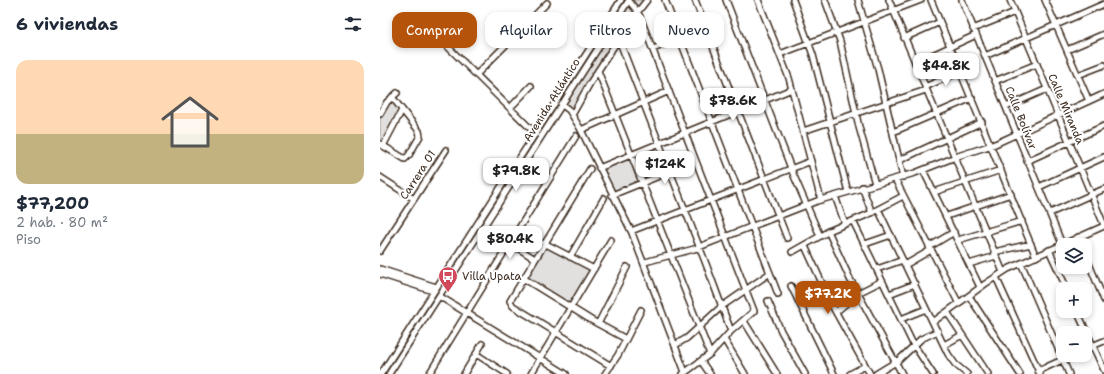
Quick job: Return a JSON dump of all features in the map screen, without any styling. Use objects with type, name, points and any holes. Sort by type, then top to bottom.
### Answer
[{"type":"street","name":"Avenida Atlántico","points":[[381,374],[620,0]]},
{"type":"street","name":"Avenida Atlántico","points":[[621,12],[629,0]]},
{"type":"street","points":[[629,0],[638,12],[647,0]]},
{"type":"street","points":[[664,0],[669,12]]},
{"type":"street","points":[[695,0],[700,12]]},
{"type":"street","points":[[726,0],[791,168],[820,236]]},
{"type":"street","points":[[758,0],[780,54],[792,89],[821,200]]},
{"type":"street","points":[[793,0],[809,44],[848,192]]},
{"type":"street","points":[[825,0],[838,33],[856,114],[875,184]]},
{"type":"street","points":[[858,0],[886,104],[903,177]]},
{"type":"street","points":[[889,0],[914,63],[948,139],[1003,272]]},
{"type":"street","points":[[780,54],[865,23],[921,0]]},
{"type":"street","points":[[931,0],[1036,257]]},
{"type":"street","name":"Calle Bolívar","points":[[962,0],[1060,238]]},
{"type":"street","name":"Calle Miranda","points":[[1010,0],[1104,225]]},
{"type":"street","points":[[1045,0],[1089,101]]},
{"type":"street","points":[[476,75],[547,3]]},
{"type":"street","points":[[985,56],[1104,4]]},
{"type":"street","points":[[973,28],[1015,12]]},
{"type":"street","points":[[904,38],[940,22]]},
{"type":"street","points":[[561,104],[572,115],[581,130],[631,231],[645,262],[684,373],[710,354],[730,331],[744,321],[754,311],[646,32]]},
{"type":"street","points":[[1067,50],[1104,34]]},
{"type":"street","points":[[914,63],[976,35]]},
{"type":"street","points":[[449,48],[540,137]]},
{"type":"street","name":"Avenida Atlántico","points":[[389,374],[598,48]]},
{"type":"street","points":[[572,115],[598,71],[614,48]]},
{"type":"street","points":[[622,48],[730,331]]},
{"type":"street","points":[[683,48],[778,294]]},
{"type":"street","points":[[714,48],[787,238]]},
{"type":"street","points":[[995,81],[1037,64]]},
{"type":"street","points":[[1078,75],[1104,65]]},
{"type":"street","points":[[598,71],[710,354]]},
{"type":"street","points":[[803,131],[886,104],[961,72]]},
{"type":"street","points":[[510,108],[531,86]]},
{"type":"street","points":[[599,168],[792,89]]},
{"type":"street","points":[[1006,107],[1047,89]]},
{"type":"street","points":[[581,130],[669,91]]},
{"type":"street","points":[[380,114],[392,97],[397,93]]},
{"type":"street","points":[[645,262],[699,247],[806,205],[862,187],[903,177],[955,157],[991,146],[1104,94]]},
{"type":"street","points":[[392,97],[402,110],[420,134],[406,159],[382,145],[402,110]]},
{"type":"street","points":[[893,132],[972,98]]},
{"type":"street","points":[[900,160],[982,122]]},
{"type":"street","points":[[1028,161],[1104,126]]},
{"type":"street","points":[[429,374],[576,136]]},
{"type":"street","name":"Carrera 01","points":[[380,251],[446,150]]},
{"type":"street","points":[[1039,188],[1104,157]]},
{"type":"street","points":[[631,231],[811,161]]},
{"type":"street","points":[[590,169],[511,298],[511,304],[611,366]]},
{"type":"street","points":[[923,170],[947,216],[980,287]]},
{"type":"street","points":[[934,192],[1001,170]]},
{"type":"street","points":[[612,195],[669,172]]},
{"type":"street","points":[[380,177],[414,199]]},
{"type":"street","points":[[895,178],[959,304]]},
{"type":"street","points":[[862,187],[872,213]]},
{"type":"street","points":[[1050,213],[1104,189]]},
{"type":"street","points":[[947,216],[1011,194]]},
{"type":"street","points":[[835,196],[845,224]]},
{"type":"street","points":[[792,252],[805,246],[828,231],[872,213],[903,196]]},
{"type":"street","points":[[570,257],[604,198]]},
{"type":"street","points":[[878,209],[944,345],[955,364],[967,374]]},
{"type":"street","points":[[853,221],[914,346],[933,374]]},
{"type":"street","points":[[958,240],[1022,221]]},
{"type":"street","points":[[1078,237],[1104,225]]},
{"type":"street","points":[[828,231],[858,293],[902,374]]},
{"type":"street","points":[[905,265],[954,232]]},
{"type":"street","points":[[865,244],[891,235]]},
{"type":"street","points":[[531,374],[572,308],[611,240]]},
{"type":"street","points":[[510,243],[535,258]]},
{"type":"street","points":[[544,243],[594,269]]},
{"type":"street","points":[[969,264],[995,254],[1031,244]]},
{"type":"street","points":[[805,246],[836,312],[870,374]]},
{"type":"street","points":[[933,322],[1003,272],[1056,247]]},
{"type":"street","points":[[1049,250],[1064,282]]},
{"type":"street","points":[[877,269],[903,260]]},
{"type":"street","points":[[1021,264],[1056,346]]},
{"type":"street","points":[[598,324],[627,267]]},
{"type":"street","points":[[380,269],[435,289]]},
{"type":"street","points":[[1092,271],[1104,300]]},
{"type":"street","points":[[675,345],[687,338],[722,307],[770,273]]},
{"type":"street","points":[[380,274],[435,289]]},
{"type":"street","points":[[996,277],[1039,372],[1058,362]]},
{"type":"street","points":[[523,278],[598,324],[626,339]]},
{"type":"street","points":[[836,312],[858,293],[882,281]]},
{"type":"street","points":[[889,294],[914,284]]},
{"type":"street","points":[[791,286],[834,374]]},
{"type":"street","points":[[438,296],[566,374]]},
{"type":"street","points":[[969,296],[1020,374]]},
{"type":"street","points":[[768,301],[805,374]]},
{"type":"street","points":[[901,319],[926,308]]},
{"type":"street","points":[[605,374],[611,366],[641,310]]},
{"type":"street","points":[[947,312],[988,374]]},
{"type":"street","points":[[744,321],[777,374]]},
{"type":"street","points":[[876,374],[895,363],[914,346],[938,331]]},
{"type":"street","points":[[944,345],[962,334]]},
{"type":"street","points":[[724,339],[745,374]]},
{"type":"street","points":[[1104,340],[1092,346],[1104,370]]},
{"type":"street","points":[[464,374],[482,344]]},
{"type":"street","points":[[476,354],[507,374]]},
{"type":"street","points":[[701,361],[710,374]]},
{"type":"street","points":[[1063,362],[1069,374]]},
{"type":"street","points":[[850,374],[865,366]]},
{"type":"shaded area","points":[[629,0],[647,0],[638,12],[621,12]]},
{"type":"shaded area","points":[[598,48],[615,48],[572,115],[561,104]]},
{"type":"shaded area","points":[[392,97],[402,110],[383,146],[380,144],[380,114]]},
{"type":"shaded area","points":[[659,144],[669,172],[612,195],[599,168]]},
{"type":"shaded area","points":[[544,243],[594,269],[572,308],[523,278]]},
{"type":"place","name":"Villa Upata","points":[[448,293]]}]
